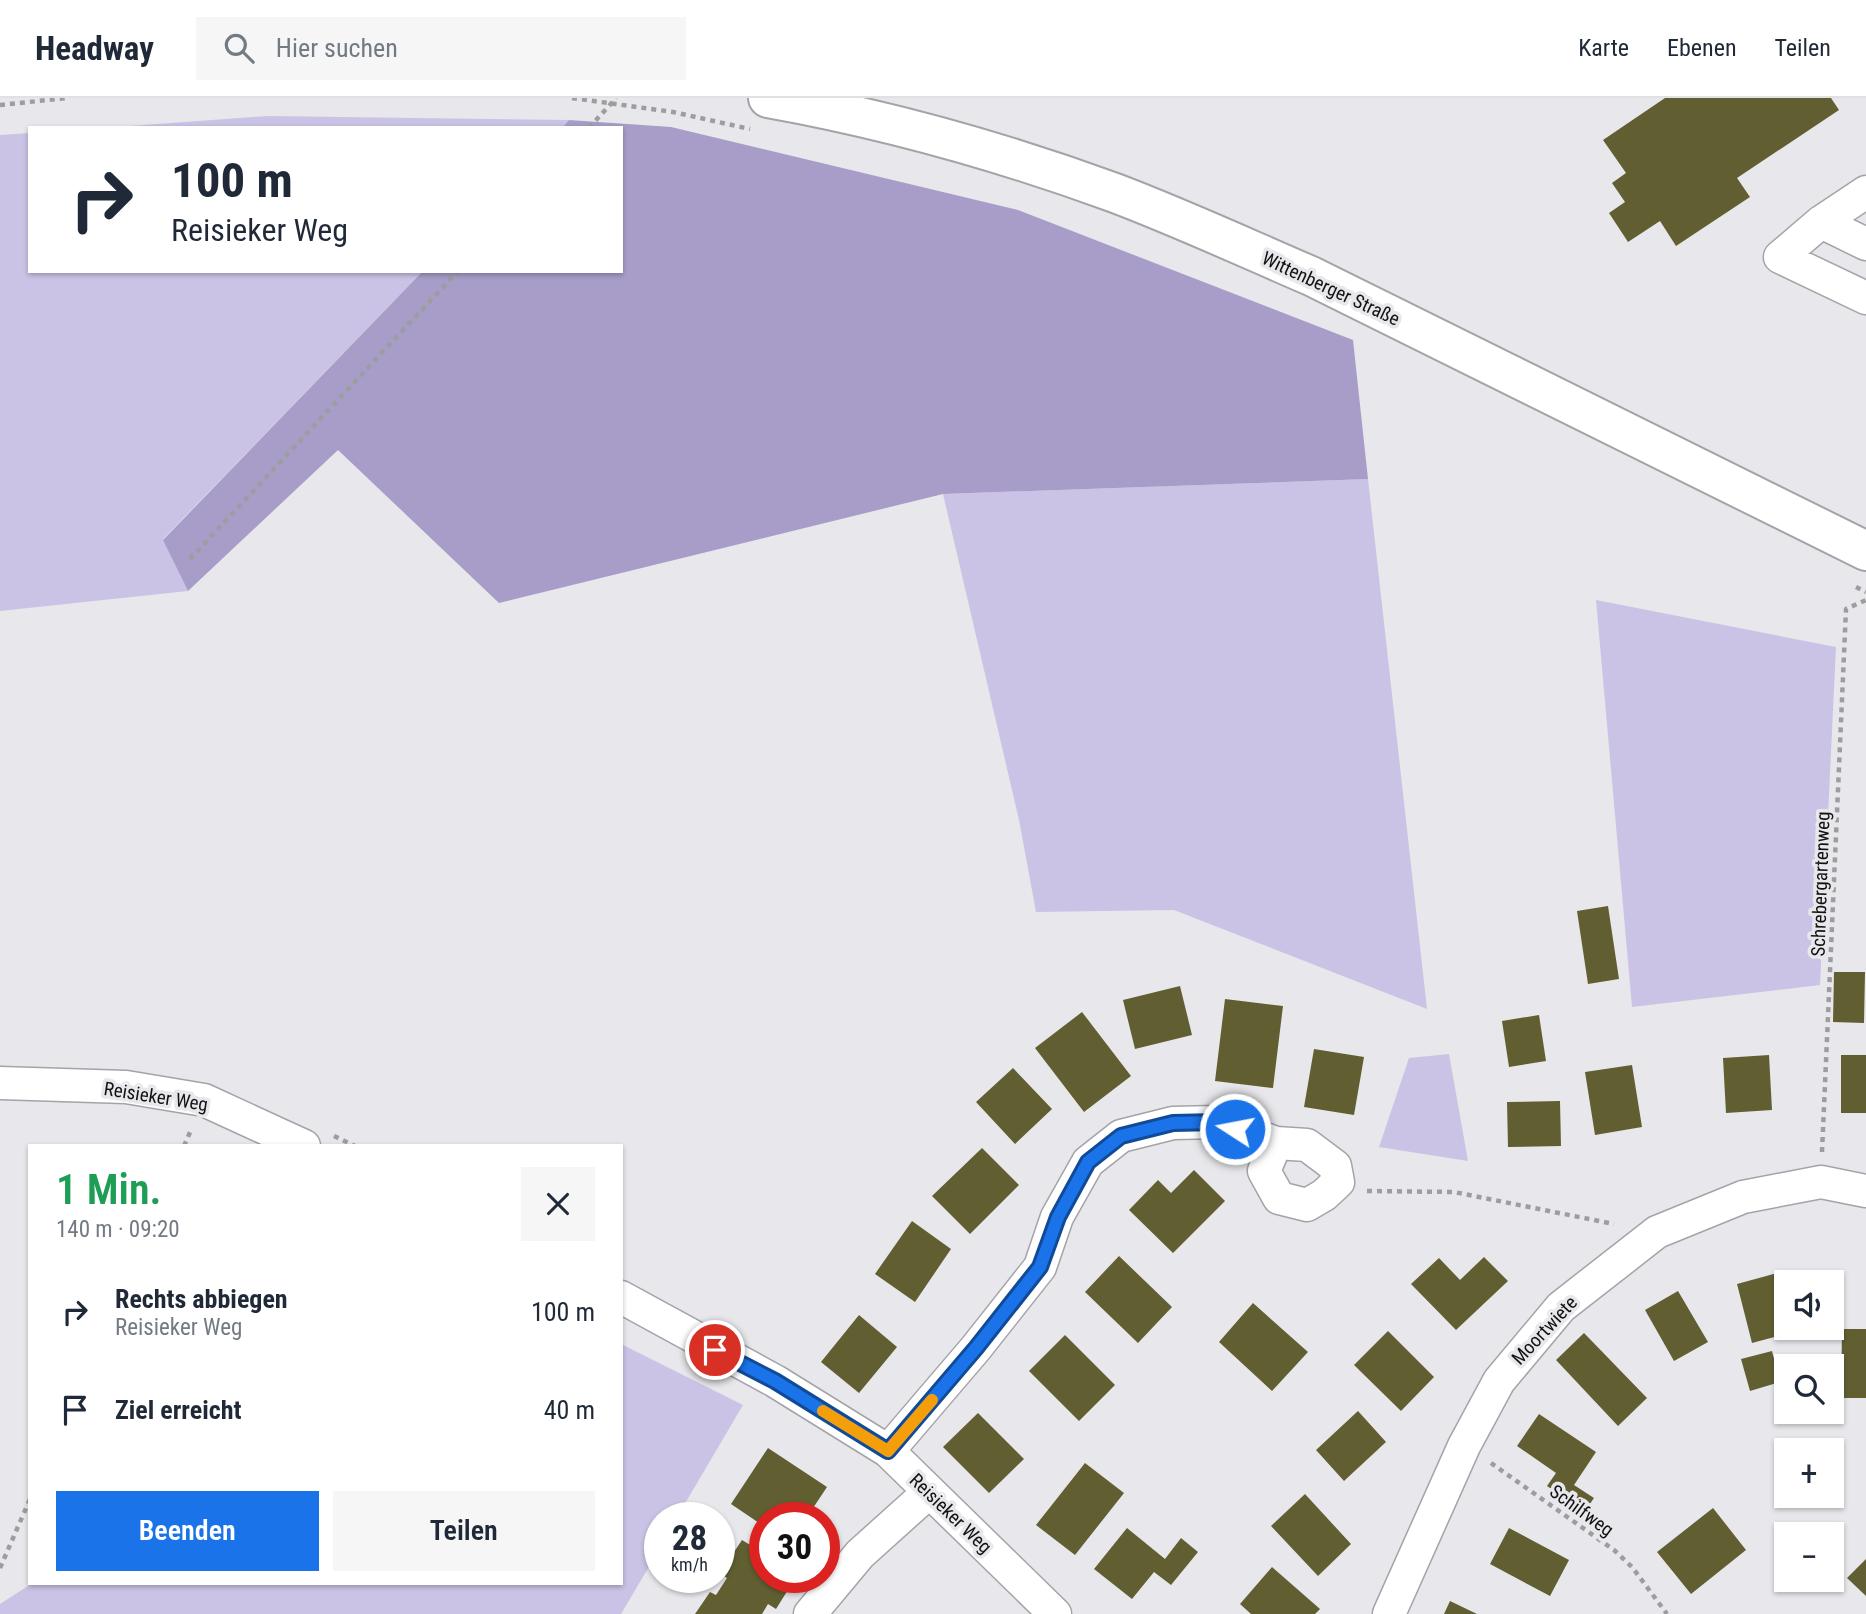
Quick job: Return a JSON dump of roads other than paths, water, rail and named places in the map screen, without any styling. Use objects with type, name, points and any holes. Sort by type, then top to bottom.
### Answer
[{"type":"main road","name":"Wittenberger Straße","points":[[761,114],[827,108],[964,144],[1115,193],[1222,237],[1311,275],[1860,569]]},
{"type":"street","points":[[1866,192],[1821,222],[1780,257],[1866,298]]},
{"type":"street","points":[[1821,222],[1866,244]]},
{"type":"street","name":"Reisieker Weg","points":[[0,1083],[126,1087],[204,1100],[300,1144]]},
{"type":"street","points":[[888,1451],[976,1348],[1040,1267],[1058,1217],[1088,1162],[1121,1136],[1173,1123],[1218,1122],[1276,1143],[1307,1145],[1335,1166],[1338,1182],[1307,1205],[1279,1198],[1264,1171],[1276,1143]]},
{"type":"street","name":"Moortwiete","points":[[1389,1614],[1464,1446],[1499,1381],[1561,1307],[1657,1233],[1742,1197],[1821,1182],[1866,1191]]},
{"type":"street","name":"Reisieker Weg","points":[[623,1298],[775,1381],[888,1451],[1055,1614]]},
{"type":"street","points":[[810,1614],[860,1554],[929,1492]]}]
